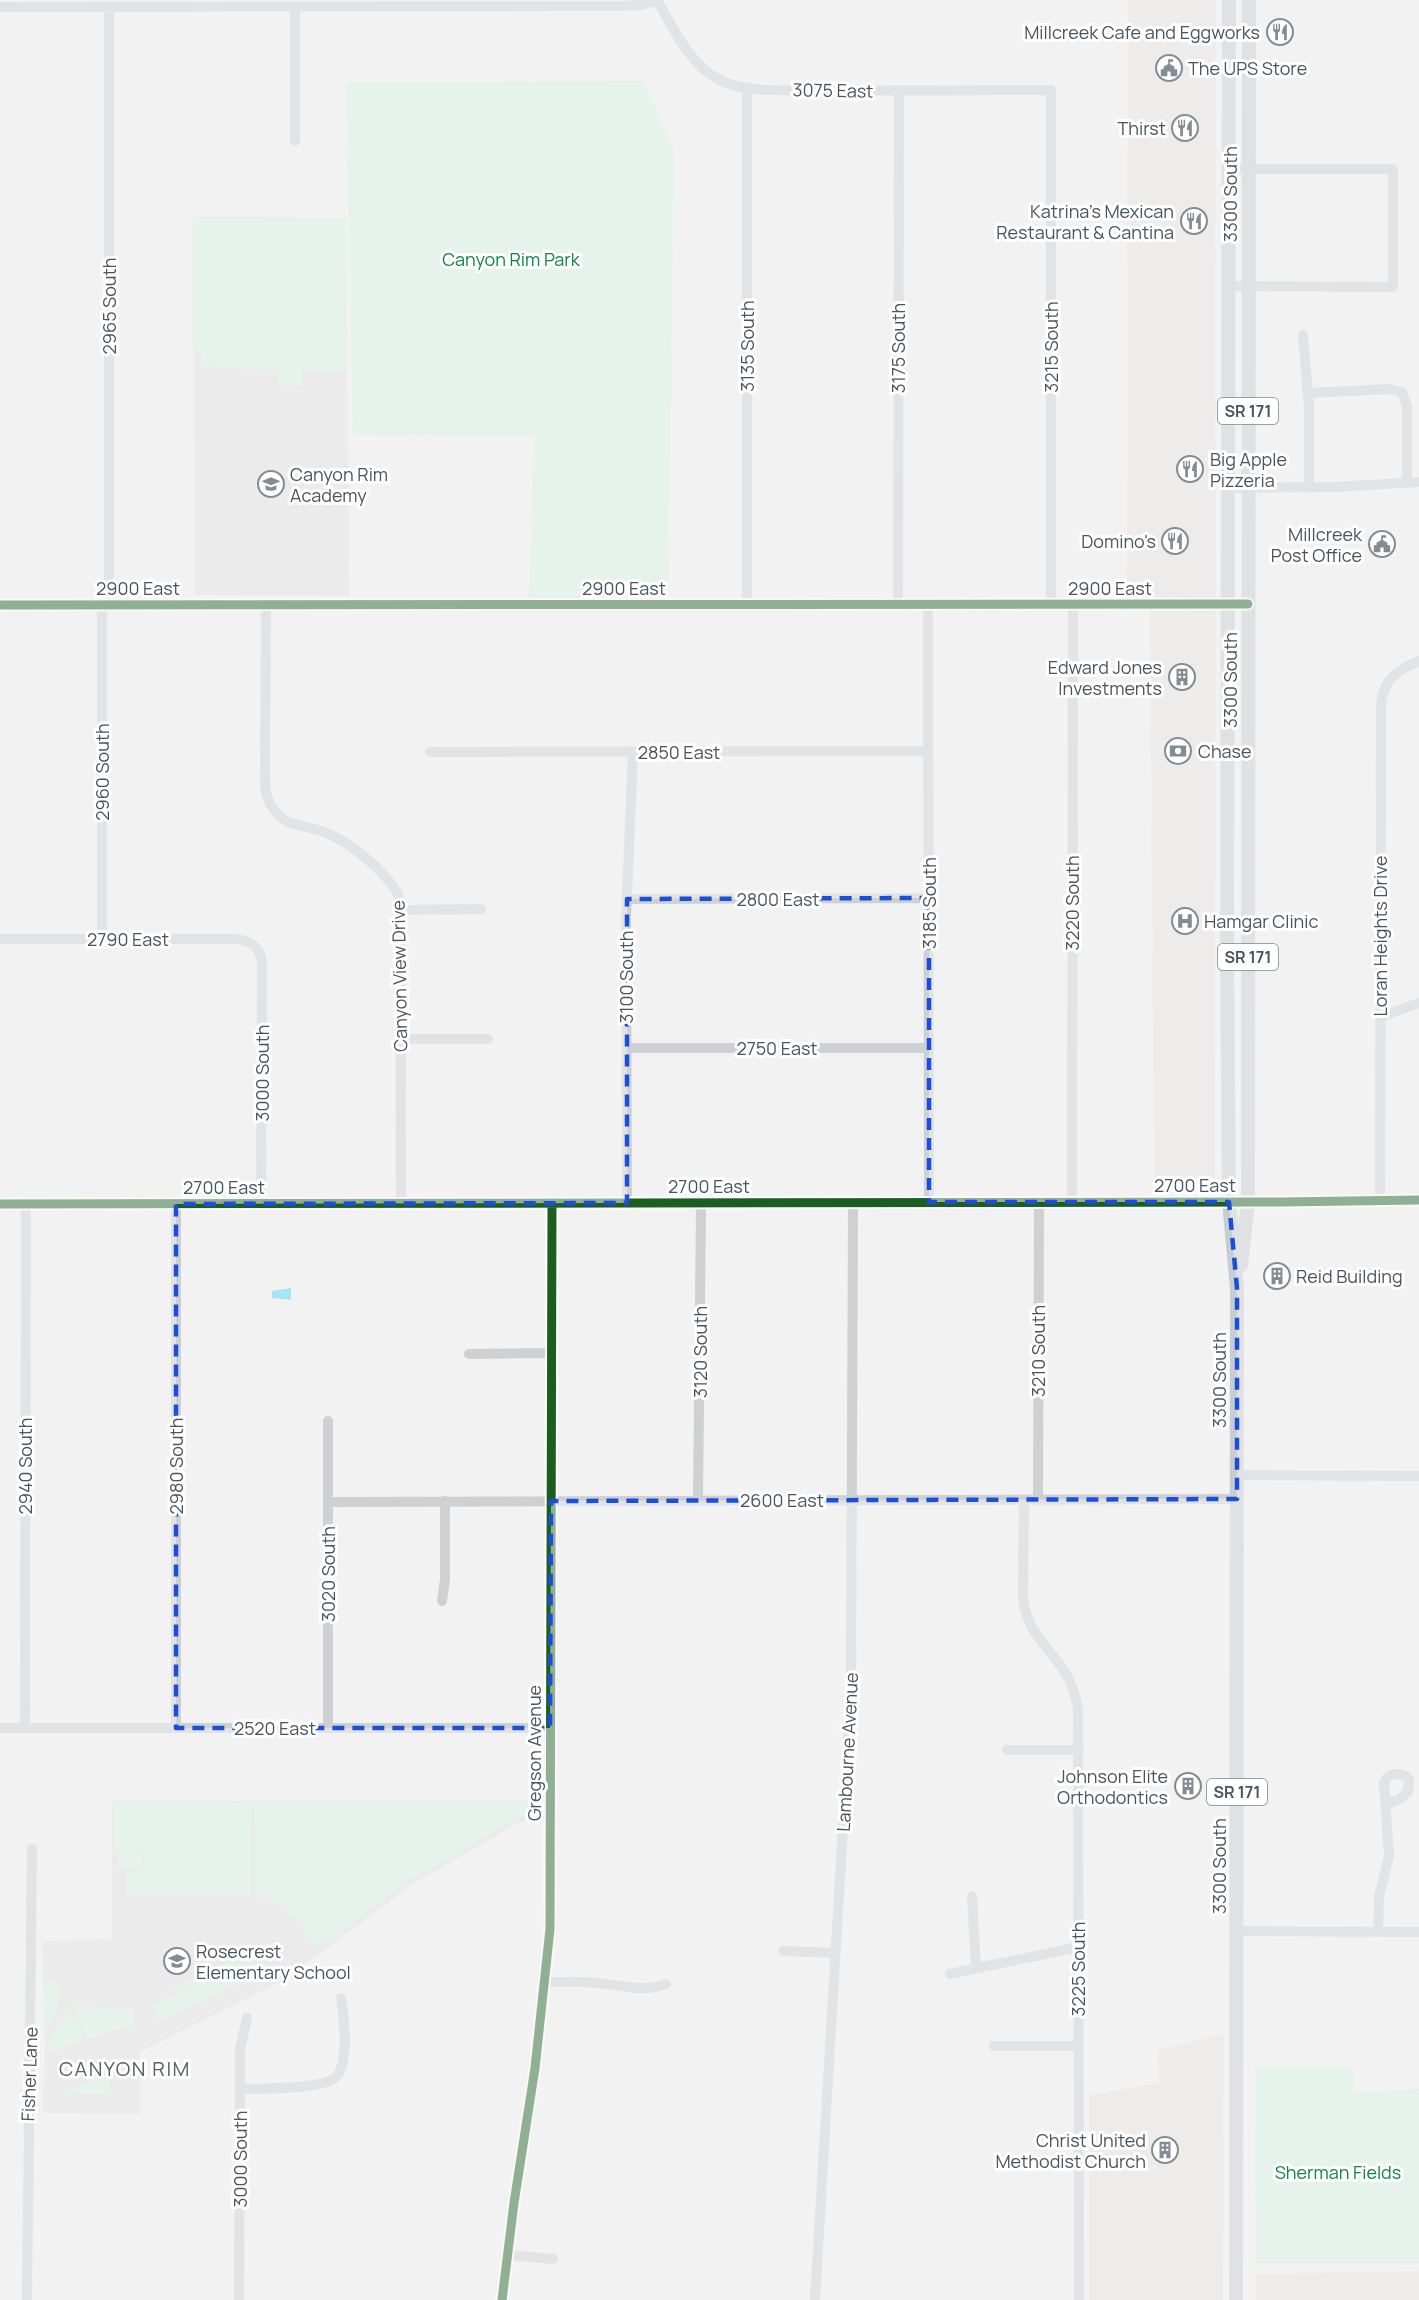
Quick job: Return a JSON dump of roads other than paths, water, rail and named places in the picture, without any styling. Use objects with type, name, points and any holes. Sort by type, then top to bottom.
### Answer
[{"type":"main road","name":"3300 South","points":[[1229,0],[1227,956],[1229,1202],[1237,1288],[1236,2300]]},
{"type":"main road","name":"3300 South","points":[[1237,1288],[1248,1202],[1249,0]]},
{"type":"street","points":[[0,7],[295,7],[380,3],[631,6],[657,0]]},
{"type":"street","name":"3075 East","points":[[657,0],[680,40],[700,65],[719,80],[747,88],[899,91],[1051,90]]},
{"type":"street","name":"2965 South","points":[[105,605],[109,7]]},
{"type":"street","points":[[295,7],[295,141]]},
{"type":"street","name":"3135 South","points":[[747,88],[747,604]]},
{"type":"street","name":"3215 South","points":[[1051,90],[1051,604]]},
{"type":"street","name":"3175 South","points":[[898,604],[899,91]]},
{"type":"street","points":[[1228,169],[1393,169],[1393,286],[1229,286]]},
{"type":"street","points":[[1303,334],[1308,393],[1309,488]]},
{"type":"street","points":[[1308,393],[1389,389],[1402,392],[1407,406],[1407,482]]},
{"type":"street","points":[[1228,488],[1309,488],[1419,482]]},
{"type":"street","name":"3185 South","points":[[928,604],[929,1202]]},
{"type":"street","name":"3220 South","points":[[1072,1202],[1073,604]]},
{"type":"street","name":"2900 East","points":[[0,605],[1248,604]]},
{"type":"street","name":"2960 South","points":[[102,939],[105,605]]},
{"type":"street","name":"Canyon View Drive","points":[[266,605],[265,786],[268,801],[281,818],[333,836],[377,867],[395,887],[400,900],[401,1203]]},
{"type":"street","name":"Loran Heights Drive","points":[[1380,1200],[1381,705],[1384,690],[1392,676],[1419,661]]},
{"type":"street","name":"2850 East","points":[[430,752],[928,751]]},
{"type":"street","name":"3100 South","points":[[627,1203],[627,899],[633,752]]},
{"type":"street","name":"2800 East","points":[[627,899],[928,898]]},
{"type":"street","points":[[401,910],[481,909]]},
{"type":"street","name":"2790 East","points":[[0,939],[240,939],[254,945]]},
{"type":"street","name":"3000 South","points":[[254,945],[260,953],[262,963],[261,1204]]},
{"type":"street","points":[[1380,1017],[1419,1003]]},
{"type":"street","points":[[401,1039],[488,1039]]},
{"type":"street","name":"2750 East","points":[[626,1048],[928,1048]]},
{"type":"street","name":"2700 East","points":[[0,1204],[1419,1200]]},
{"type":"street","name":"Lambourne Avenue","points":[[815,2300],[849,1756],[853,1202]]},
{"type":"street","name":"3210 South","points":[[1038,1500],[1039,1202]]},
{"type":"street","name":"Gregson Avenue","points":[[502,2300],[545,1982],[550,1929],[552,1203]]},
{"type":"street","name":"3120 South","points":[[698,1501],[701,1203]]},
{"type":"street","name":"2940 South","points":[[25,1728],[26,1204]]},
{"type":"street","name":"2980 South","points":[[176,1204],[176,1728]]},
{"type":"street","points":[[468,1354],[551,1353]]},
{"type":"street","name":"3020 South","points":[[328,1421],[328,1728]]},
{"type":"street","points":[[1237,1475],[1419,1476]]},
{"type":"street","name":"2600 East","points":[[328,1502],[1237,1499]]},
{"type":"street","name":"3225 South","points":[[1024,1500],[1024,1605],[1028,1620],[1045,1648],[1066,1673],[1074,1690],[1078,1710],[1079,2300]]},
{"type":"street","points":[[442,1601],[445,1579],[445,1501]]},
{"type":"street","name":"2520 East","points":[[0,1728],[550,1728]]},
{"type":"street","points":[[1007,1750],[1079,1750]]},
{"type":"street","points":[[1378,1931],[1379,1897],[1389,1856],[1387,1804]]},
{"type":"street","name":"Fisher Lane","points":[[27,2300],[32,1849]]},
{"type":"street","points":[[972,1896],[976,1968]]},
{"type":"street","points":[[1237,1931],[1419,1932]]},
{"type":"street","points":[[950,1974],[1078,1947]]},
{"type":"street","points":[[783,1951],[835,1953]]},
{"type":"street","points":[[545,1982],[596,1983],[641,1990],[653,1989],[666,1984]]},
{"type":"street","points":[[240,2089],[302,2086],[335,2079],[342,2067],[345,2034],[341,1998]]},
{"type":"street","name":"3000 South","points":[[239,2300],[241,2038],[247,2018]]},
{"type":"street","points":[[994,2046],[1078,2046]]},
{"type":"street","points":[[508,2255],[553,2259]]},
{"type":"water","points":[[291,1288],[291,1300],[272,1298],[272,1291]]},
{"type":"place","name":"Millcreek Cafe and Eggworks","points":[[1280,32]]},
{"type":"place","name":"The UPS Store","points":[[1169,68]]},
{"type":"place","name":"Thirst","points":[[1185,128]]},
{"type":"place","name":"Katrina's Mexican Restaurant & Cantina","points":[[1194,221]]},
{"type":"place","name":"Big Apple Pizzeria","points":[[1190,469]]},
{"type":"place","name":"Canyon Rim Academy","points":[[271,484]]},
{"type":"place","name":"Domino's","points":[[1175,541]]},
{"type":"place","name":"Millcreek Post Office","points":[[1382,544]]},
{"type":"place","name":"Edward Jones Investments","points":[[1182,677]]},
{"type":"place","name":"Chase","points":[[1178,751]]},
{"type":"place","name":"Hamgar Clinic","points":[[1185,921]]},
{"type":"place","name":"Reid Building","points":[[1277,1276]]},
{"type":"place","name":"Johnson Elite Orthodontics","points":[[1188,1786]]},
{"type":"place","name":"Rosecrest Elementary School","points":[[177,1961]]},
{"type":"place","name":"Christ United Methodist Church","points":[[1165,2150]]},
{"type":"district","name":"CANYON RIM","points":[[125,2068]]},
{"type":"park label","name":"Canyon Rim Park","points":[[511,259]]},
{"type":"park label","name":"Sherman Fields","points":[[1338,2172]]}]
